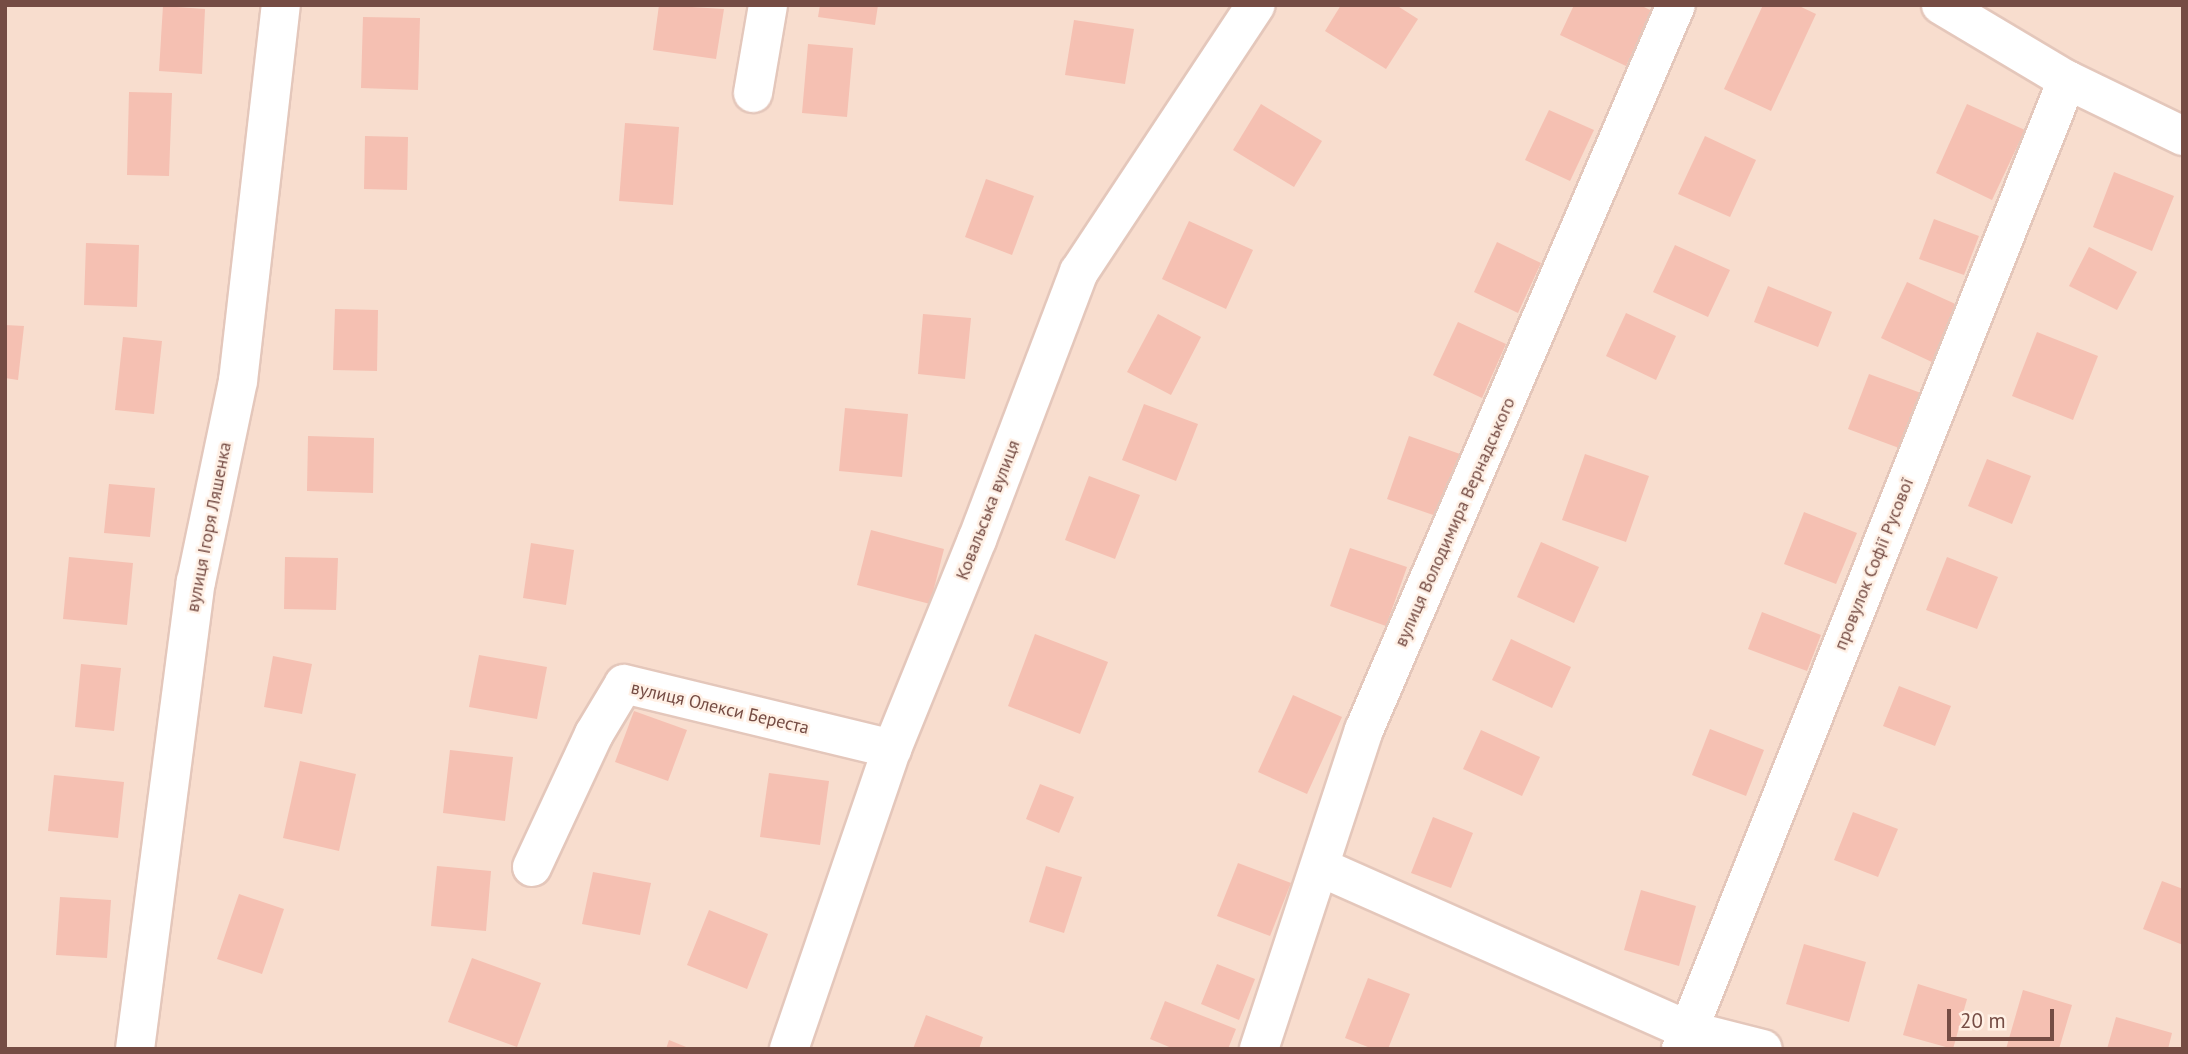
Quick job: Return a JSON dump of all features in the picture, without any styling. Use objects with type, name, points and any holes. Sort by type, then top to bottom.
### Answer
[{"type":"street","name":"вулиця Ігоря Ляшенка","points":[[135,1049],[196,582],[238,381],[281,5]]},
{"type":"street","points":[[753,93],[768,5]]},
{"type":"street","name":"Ковальська вулиця","points":[[789,1049],[892,749],[977,540],[1079,272],[1256,5]]},
{"type":"street","name":"вулиця Володимира Вернадського","points":[[1258,1049],[1364,730],[1676,5]]},
{"type":"street","points":[[1941,5],[2067,80],[2183,135]]},
{"type":"street","name":"провулок Софії Русової","points":[[1685,1039],[2067,80]]},
{"type":"street","name":"вулиця Олекси Береста","points":[[532,867],[594,734],[624,684],[892,749]]},
{"type":"street","points":[[1320,867],[1685,1039],[1763,1049]]},
{"type":"shaded area","points":[[5,5],[2183,5],[2183,1049],[5,1049]]},
{"type":"building","points":[[659,5],[724,9],[716,59],[653,50]]},
{"type":"building","points":[[820,5],[878,5],[875,25],[818,17]]},
{"type":"building","points":[[1341,5],[1396,5],[1418,19],[1386,69],[1325,31]]},
{"type":"building","points":[[1574,5],[1640,5],[1652,11],[1626,66],[1560,35]]},
{"type":"building","points":[[1763,5],[1797,5],[1816,14],[1771,111],[1724,89]]},
{"type":"building","points":[[163,6],[205,9],[202,74],[159,71]]},
{"type":"building","points":[[363,17],[420,18],[418,90],[361,88]]},
{"type":"building","points":[[1074,20],[1134,29],[1125,84],[1065,75]]},
{"type":"building","points":[[808,44],[853,48],[847,117],[802,113]]},
{"type":"building","points":[[129,92],[172,93],[169,176],[127,175]]},
{"type":"building","points":[[1261,104],[1322,141],[1294,187],[1233,150]]},
{"type":"building","points":[[1967,104],[2025,130],[1992,200],[1936,173]]},
{"type":"building","points":[[1549,110],[1594,130],[1570,181],[1525,160]]},
{"type":"building","points":[[625,123],[679,127],[673,205],[619,201]]},
{"type":"building","points":[[365,136],[408,137],[407,190],[364,189]]},
{"type":"building","points":[[1705,136],[1756,160],[1730,217],[1678,194]]},
{"type":"building","points":[[2114,172],[2174,196],[2152,251],[2093,227]]},
{"type":"building","points":[[986,179],[1034,196],[1012,255],[965,237]]},
{"type":"building","points":[[1934,219],[1979,236],[1964,275],[1919,259]]},
{"type":"building","points":[[1189,221],[1253,250],[1226,309],[1162,279]]},
{"type":"building","points":[[1497,242],[1541,263],[1518,313],[1474,292]]},
{"type":"building","points":[[86,243],[139,245],[137,307],[84,305]]},
{"type":"building","points":[[1675,245],[1730,270],[1708,317],[1653,292]]},
{"type":"building","points":[[2089,247],[2137,272],[2117,310],[2069,286]]},
{"type":"building","points":[[1907,282],[1962,307],[1936,364],[1881,338]]},
{"type":"building","points":[[1768,286],[1832,312],[1818,347],[1754,322]]},
{"type":"building","points":[[335,309],[378,310],[377,371],[333,370]]},
{"type":"building","points":[[1626,313],[1676,336],[1656,380],[1606,356]]},
{"type":"building","points":[[923,314],[971,318],[965,379],[918,374]]},
{"type":"building","points":[[1158,314],[1201,337],[1171,395],[1127,372]]},
{"type":"building","points":[[1458,322],[1506,344],[1482,398],[1433,375]]},
{"type":"building","points":[[5,325],[24,326],[18,380],[5,378]]},
{"type":"building","points":[[2037,332],[2098,356],[2073,420],[2012,396]]},
{"type":"building","points":[[123,337],[162,341],[154,414],[115,410]]},
{"type":"building","points":[[1869,374],[1921,393],[1899,448],[1848,429]]},
{"type":"building","points":[[1144,404],[1198,424],[1176,481],[1122,460]]},
{"type":"building","points":[[845,408],[908,414],[902,477],[839,471]]},
{"type":"building","points":[[308,436],[374,438],[373,493],[307,491]]},
{"type":"building","points":[[1409,436],[1460,454],[1439,517],[1387,499]]},
{"type":"building","points":[[1585,454],[1649,476],[1626,542],[1562,520]]},
{"type":"building","points":[[1987,459],[2031,476],[2012,524],[1968,506]]},
{"type":"building","points":[[1089,476],[1140,495],[1115,559],[1065,540]]},
{"type":"building","points":[[109,484],[155,488],[150,537],[104,533]]},
{"type":"building","points":[[1804,512],[1857,533],[1836,584],[1784,564]]},
{"type":"building","points":[[871,530],[944,549],[930,604],[857,585]]},
{"type":"building","points":[[1541,542],[1599,567],[1574,623],[1517,597]]},
{"type":"building","points":[[531,543],[574,550],[566,605],[523,598]]},
{"type":"building","points":[[1350,548],[1407,567],[1386,626],[1330,606]]},
{"type":"building","points":[[69,557],[133,563],[127,625],[63,619]]},
{"type":"building","points":[[285,557],[338,558],[336,610],[284,609]]},
{"type":"building","points":[[1947,557],[1998,577],[1977,629],[1926,610]]},
{"type":"building","points":[[1762,612],[1821,635],[1807,671],[1748,649]]},
{"type":"building","points":[[1035,634],[1108,662],[1080,734],[1008,706]]},
{"type":"building","points":[[1511,639],[1571,667],[1552,708],[1492,680]]},
{"type":"building","points":[[479,655],[547,667],[537,719],[469,707]]},
{"type":"building","points":[[273,656],[312,664],[302,714],[264,707]]},
{"type":"building","points":[[81,664],[121,668],[114,731],[75,727]]},
{"type":"building","points":[[1899,686],[1951,706],[1935,746],[1883,726]]},
{"type":"building","points":[[1293,695],[1342,717],[1307,794],[1258,772]]},
{"type":"building","points":[[634,711],[687,730],[668,781],[615,762]]},
{"type":"building","points":[[1710,729],[1764,750],[1746,796],[1692,775]]},
{"type":"building","points":[[1481,730],[1540,757],[1522,796],[1463,769]]},
{"type":"building","points":[[450,750],[513,757],[505,821],[443,813]]},
{"type":"building","points":[[300,761],[356,774],[339,851],[283,838]]},
{"type":"building","points":[[769,773],[829,781],[820,845],[760,837]]},
{"type":"building","points":[[54,775],[124,782],[118,838],[48,831]]},
{"type":"building","points":[[1040,784],[1074,797],[1059,833],[1026,819]]},
{"type":"building","points":[[1853,812],[1898,829],[1878,877],[1834,860]]},
{"type":"building","points":[[1433,817],[1473,833],[1451,888],[1411,873]]},
{"type":"building","points":[[1238,863],[1291,883],[1270,936],[1217,916]]},
{"type":"building","points":[[437,866],[491,871],[486,931],[431,926]]},
{"type":"building","points":[[1046,866],[1082,877],[1064,933],[1029,922]]},
{"type":"building","points":[[593,872],[651,883],[640,935],[582,924]]},
{"type":"building","points":[[2162,881],[2183,889],[2183,945],[2143,929]]},
{"type":"building","points":[[1641,890],[1696,906],[1679,966],[1624,950]]},
{"type":"building","points":[[239,894],[284,909],[262,974],[217,959]]},
{"type":"building","points":[[60,897],[111,900],[107,958],[56,955]]},
{"type":"building","points":[[709,910],[768,934],[747,989],[687,965]]},
{"type":"building","points":[[1804,944],[1866,962],[1849,1022],[1786,1004]]},
{"type":"building","points":[[472,958],[541,983],[517,1047],[448,1022]]},
{"type":"building","points":[[1217,964],[1255,979],[1239,1020],[1201,1004]]},
{"type":"building","points":[[1368,978],[1410,994],[1388,1049],[1373,1049],[1345,1038]]},
{"type":"building","points":[[1918,984],[1967,999],[1953,1049],[1903,1035]]},
{"type":"building","points":[[2023,990],[2072,1005],[2059,1049],[2006,1049]]},
{"type":"building","points":[[1165,1001],[1236,1029],[1228,1049],[1174,1049],[1150,1039]]},
{"type":"building","points":[[926,1015],[983,1037],[979,1049],[913,1049]]},
{"type":"building","points":[[2116,1017],[2172,1033],[2168,1049],[2107,1049]]},
{"type":"building","points":[[669,1040],[691,1049],[666,1049]]}]
